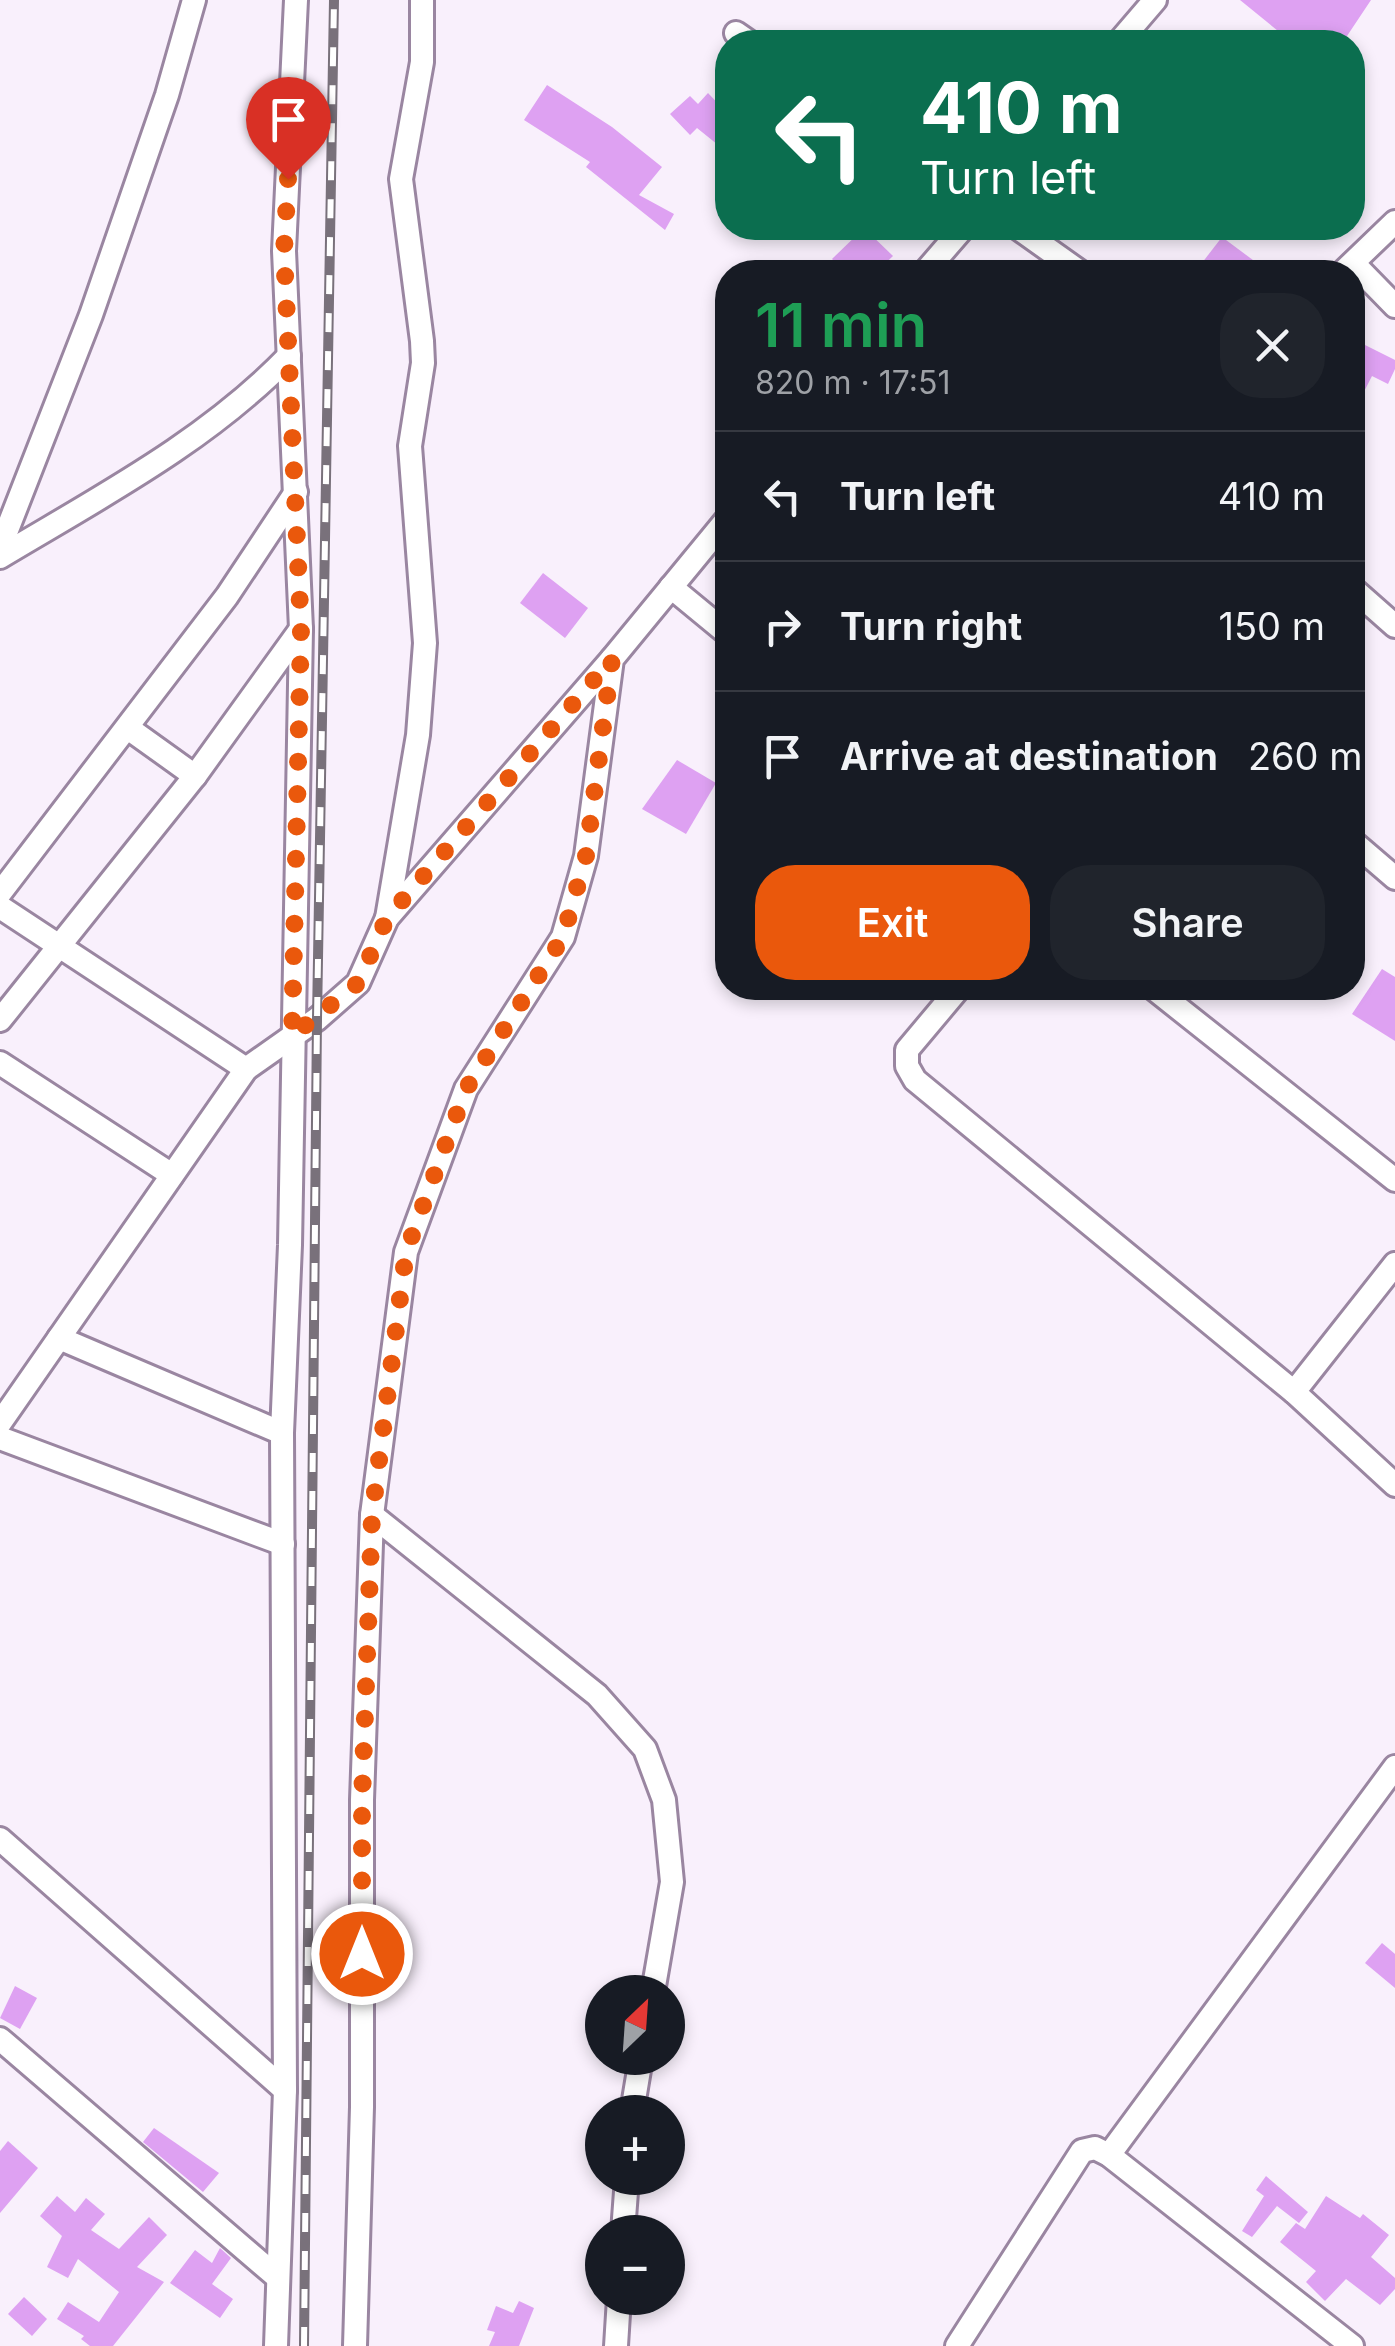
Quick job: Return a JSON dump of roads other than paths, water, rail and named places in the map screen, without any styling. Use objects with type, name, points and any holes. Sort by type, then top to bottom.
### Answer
[{"type":"street","points":[[0,548],[92,314],[168,94],[194,0]]},
{"type":"street","points":[[276,2346],[285,2090],[282,1433],[301,629],[284,251],[296,0]]},
{"type":"street","points":[[0,1423],[246,1070],[358,983],[387,918],[418,735],[426,643],[410,446],[422,341],[402,180],[422,62],[422,0]]},
{"type":"street","points":[[1129,30],[1155,0]]},
{"type":"street","points":[[1357,260],[1395,222]]},
{"type":"street","points":[[935,260],[953,240]]},
{"type":"street","points":[[1035,240],[1063,260]]},
{"type":"street","points":[[1365,281],[1395,306]]},
{"type":"street","points":[[0,557],[166,457],[252,394],[289,356]]},
{"type":"street","points":[[0,893],[227,596],[296,492]]},
{"type":"street","points":[[387,918],[715,534]]},
{"type":"street","points":[[671,587],[715,623]]},
{"type":"street","points":[[1365,599],[1395,626]]},
{"type":"street","points":[[0,1020],[194,776],[301,629]]},
{"type":"street","points":[[355,2346],[362,2108],[362,1800],[372,1515],[406,1252],[466,1089],[563,937],[586,856],[612,659]]},
{"type":"street","points":[[128,728],[194,776]]},
{"type":"street","points":[[1365,852],[1395,878]]},
{"type":"street","points":[[0,907],[246,1070]]},
{"type":"street","points":[[949,1000],[906,1050],[907,1066],[916,1080],[1294,1392],[1395,1485]]},
{"type":"street","points":[[1168,1000],[1395,1180]]},
{"type":"street","points":[[0,1063],[172,1175]]},
{"type":"street","points":[[1294,1392],[1395,1264]]},
{"type":"street","points":[[59,1338],[282,1433]]},
{"type":"street","points":[[0,1438],[283,1544]]},
{"type":"street","points":[[372,1515],[597,1696],[645,1749],[664,1800],[672,1882],[655,1975]]},
{"type":"street","points":[[1108,2155],[1395,1767]]},
{"type":"street","points":[[0,1839],[285,2090]]},
{"type":"street","points":[[0,2039],[277,2277]]},
{"type":"street","points":[[957,2346],[1082,2152],[1095,2148],[1352,2346]]},
{"type":"street","points":[[616,2346],[618,2315]]},
{"type":"railway","points":[[304,2346],[317,1019],[334,0]]}]
